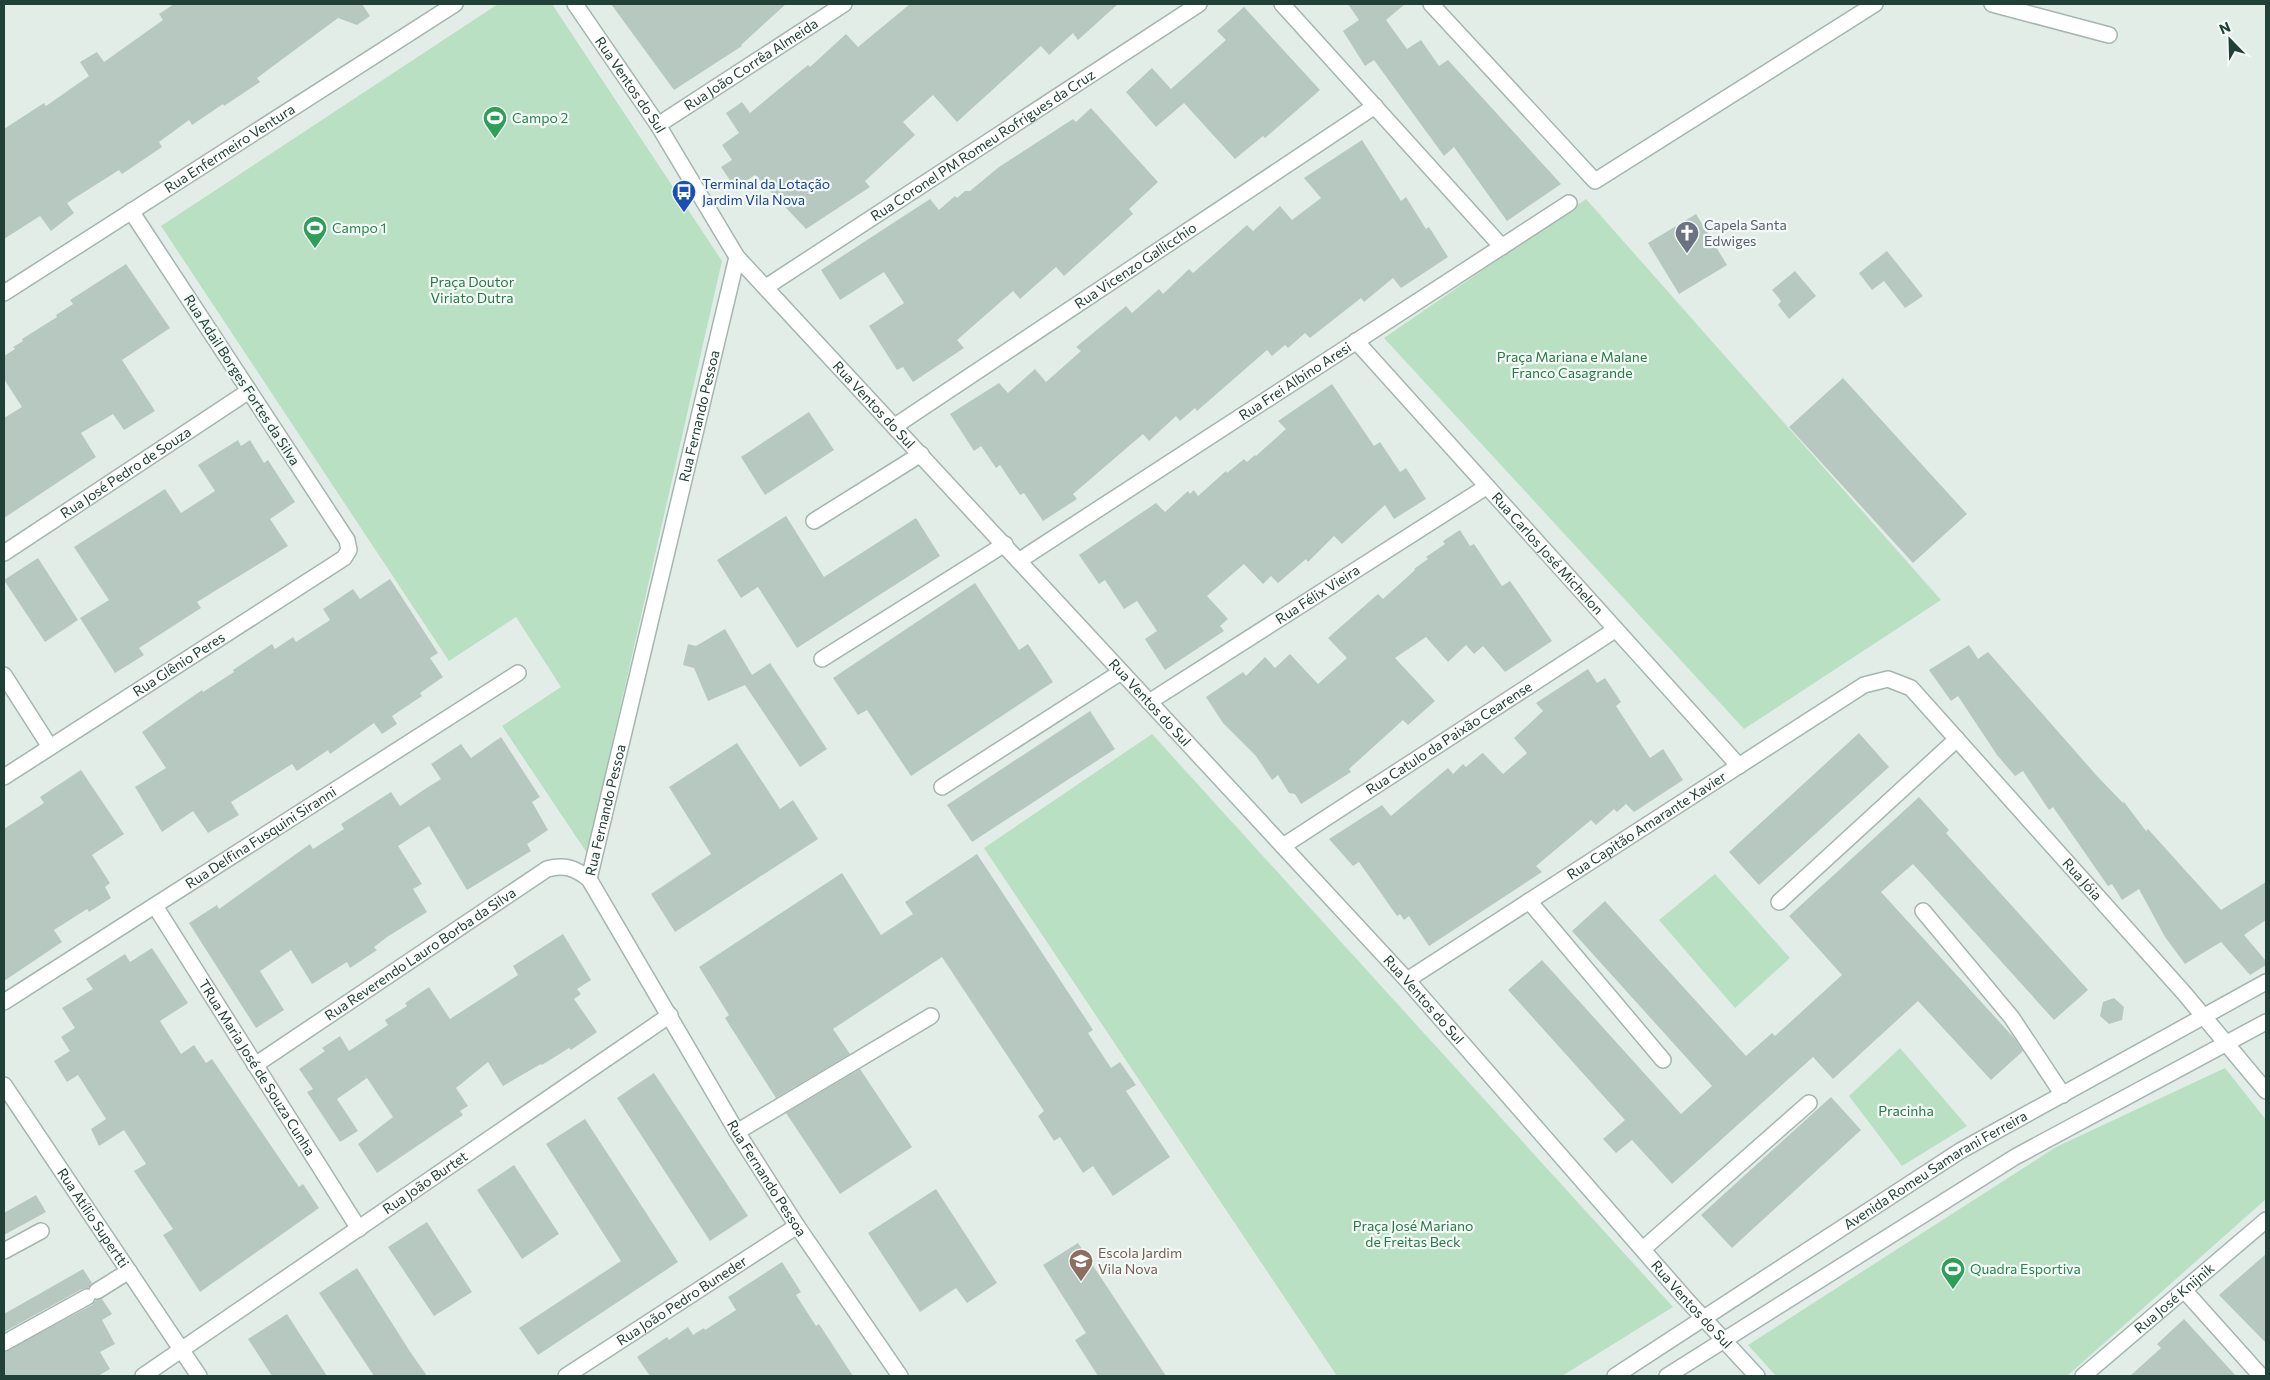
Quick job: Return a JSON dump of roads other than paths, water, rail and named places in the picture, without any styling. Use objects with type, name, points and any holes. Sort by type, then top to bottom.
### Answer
[{"type":"street","name":"Rua Enfermeiro Ventura","points":[[4,293],[455,4]]},
{"type":"street","name":"Rua Ventos do Sul","points":[[575,4],[658,125],[737,256],[1006,544],[1121,672],[1407,980],[1757,1376]]},
{"type":"street","name":"Rua João Corrêa Almeida","points":[[658,125],[844,4]]},
{"type":"street","name":"Rua Coronel PM Romeu Rofrigues da Cruz","points":[[766,287],[1199,4]]},
{"type":"street","points":[[1282,4],[1502,247]]},
{"type":"street","points":[[1431,4],[1595,181],[1875,4]]},
{"type":"street","points":[[1992,4],[2109,35]]},
{"type":"street","name":"Rua Vicenzo Gallicchio","points":[[895,426],[1375,106]]},
{"type":"street","name":"Rua Frei Albino Aresi","points":[[1020,560],[1569,203]]},
{"type":"street","name":"Rua Adail Borges Fortes da Silva","points":[[131,212],[347,540],[349,550]]},
{"type":"street","name":"Rua Fernando Pessoa","points":[[737,256],[589,879],[737,1132],[797,1226],[900,1376]]},
{"type":"street","name":"Rua Carlos José Michelon","points":[[1356,342],[1739,766]]},
{"type":"street","name":"Rua José Pedro de Souza","points":[[4,553],[249,391]]},
{"type":"street","points":[[814,521],[921,454]]},
{"type":"street","name":"Rua Félix Vieira","points":[[1149,702],[1486,487]]},
{"type":"street","points":[[822,659],[1006,544]]},
{"type":"street","name":"Rua Glênio Peres","points":[[4,777],[344,558],[349,550]]},
{"type":"street","name":"Rua Catulo da Paixão Cearense","points":[[1283,846],[1615,630]]},
{"type":"street","points":[[942,787],[1121,672]]},
{"type":"street","name":"Rua Delfina Fusquini Siranni","points":[[4,1002],[518,674]]},
{"type":"street","points":[[4,676],[50,747]]},
{"type":"street","name":"Rua Capitão Amarante Xavier","points":[[1407,980],[1864,685],[1888,679]]},
{"type":"street","name":"Rua Jóia","points":[[1888,679],[1911,688],[2204,1016],[2225,1044],[2266,1091]]},
{"type":"street","points":[[1780,902],[1956,739]]},
{"type":"street","name":"Rua Reverendo Lauro Borba da Silva","points":[[255,1065],[547,869],[564,866],[576,869],[589,879]]},
{"type":"street","points":[[1529,902],[1663,1060]]},
{"type":"street","name":"TRua Maria José de Souza Cunha","points":[[155,906],[359,1229]]},
{"type":"street","points":[[1923,911],[2012,1018],[2063,1095]]},
{"type":"street","name":"Avenida Romeu Samarani Ferreira","points":[[1616,1376],[1960,1151],[2266,982]]},
{"type":"street","name":"Rua João Burtet","points":[[182,1350],[670,1015]]},
{"type":"street","points":[[737,1132],[932,1016]]},
{"type":"street","points":[[1670,1375],[2015,1157],[2266,1022]]},
{"type":"street","name":"Rua Atílio Supertti","points":[[4,1085],[199,1376]]},
{"type":"street","points":[[1643,1249],[1809,1103]]},
{"type":"street","name":"Rua José Knijnik","points":[[2083,1376],[2266,1220]]},
{"type":"street","name":"Rua João Pedro Buneder","points":[[566,1376],[797,1226]]},
{"type":"street","points":[[4,1251],[41,1231]]},
{"type":"street","points":[[4,1343],[129,1271]]},
{"type":"street","points":[[2184,1290],[2262,1376]]},
{"type":"street","points":[[143,1376],[182,1350]]},
{"type":"place","name":"Campo 2","points":[[495,139]]},
{"type":"place","name":"Terminal da Lotação Jardim Vila Nova","points":[[684,213]]},
{"type":"place","name":"Campo 1","points":[[315,249]]},
{"type":"place","name":"Capela Santa Edwiges","points":[[1687,254]]},
{"type":"place","name":"Escola Jardim Vila Nova","points":[[1081,1282]]},
{"type":"place","name":"Quadra Esportiva","points":[[1953,1290]]},
{"type":"park label","name":"Praça Doutor Viriato Dutra","points":[[472,290]]},
{"type":"park label","name":"Praça Mariana e Malane Franco Casagrande","points":[[1572,366]]},
{"type":"park label","name":"Pracinha","points":[[1906,1111]]},
{"type":"park label","name":"Praça José Mariano de Freitas Beck","points":[[1413,1234]]}]
